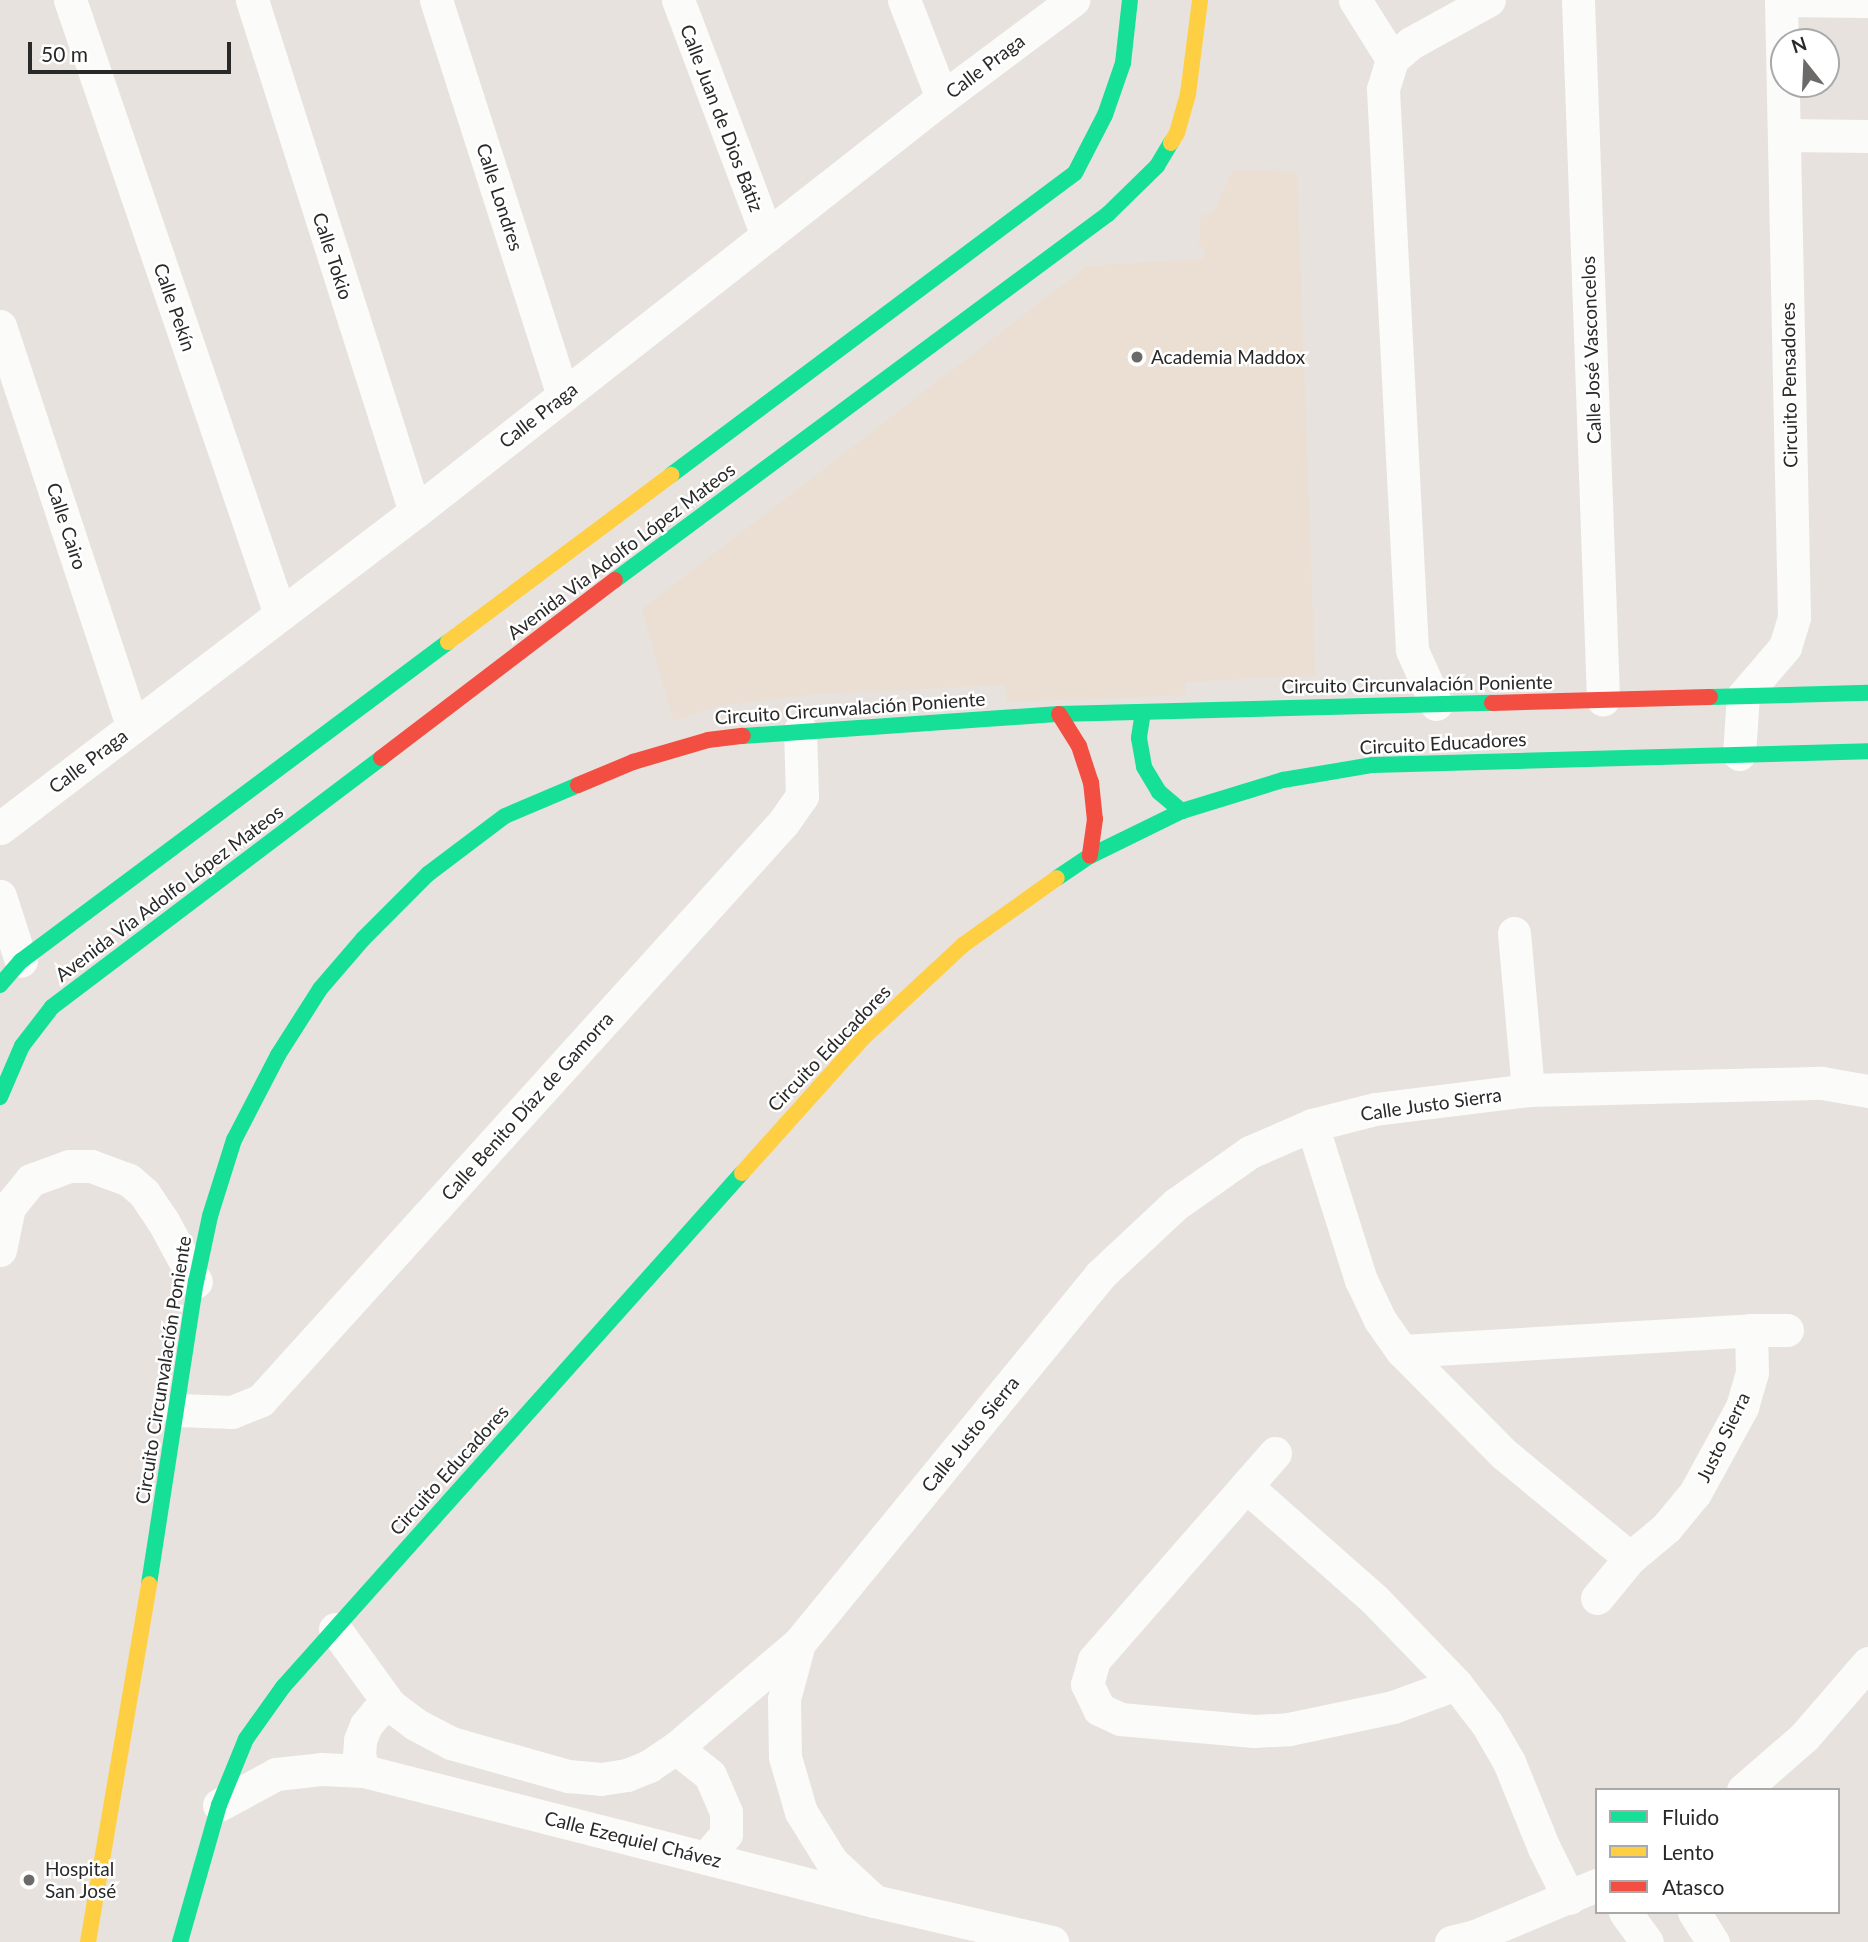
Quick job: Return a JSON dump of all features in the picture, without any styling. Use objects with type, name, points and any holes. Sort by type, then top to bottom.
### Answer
[{"type":"main road","name":"Avenida Via Adolfo López Mateos","points":[[11,973],[1074,173],[1105,115],[1123,63],[1129,0]]},
{"type":"main road","name":"Avenida Via Adolfo López Mateos","points":[[0,1097],[22,1046],[52,1007],[631,568],[1108,214],[1157,166],[1177,133],[1188,94],[1200,0]]},
{"type":"main road","name":"Circuito Circunvalación Poniente","points":[[90,1935],[178,1410],[196,1282],[210,1216],[234,1140],[278,1055],[320,989],[363,939],[428,874],[505,816],[558,791],[633,762],[708,740],[800,730],[1059,714],[1868,693]]},
{"type":"main road","points":[[1143,712],[1139,738],[1144,767],[1159,792],[1182,811]]},
{"type":"main road","points":[[1059,714],[1079,746],[1091,782],[1095,819],[1090,856]]},
{"type":"main road","name":"Circuito Educadores","points":[[178,1941],[219,1805],[246,1739],[283,1687],[863,1038],[963,945],[1090,856],[1182,811],[1283,780],[1373,765],[1868,751]]},
{"type":"main road","points":[[90,1935],[109,1942]]},
{"type":"street","name":"Calle Pekín","points":[[70,0],[280,614]]},
{"type":"street","name":"Calle Tokio","points":[[252,0],[415,512]]},
{"type":"street","name":"Calle Londres","points":[[436,0],[564,395]]},
{"type":"street","name":"Calle Juan de Dios Bátiz","points":[[678,0],[767,236]]},
{"type":"street","points":[[904,0],[942,99]]},
{"type":"street","name":"Calle Praga","points":[[0,828],[415,512],[942,99],[1073,0]]},
{"type":"street","points":[[1355,0],[1392,59]]},
{"type":"street","points":[[1436,705],[1412,650],[1383,89],[1392,59],[1411,43],[1489,0]]},
{"type":"street","name":"Calle José Vasconcelos","points":[[1578,0],[1604,700]]},
{"type":"street","points":[[1781,0],[1868,1]]},
{"type":"street","name":"Circuito Pensadores","points":[[1743,696],[1785,647],[1794,617],[1781,0]]},
{"type":"street","points":[[1785,135],[1868,136]]},
{"type":"street","name":"Calle Cairo","points":[[0,326],[133,727]]},
{"type":"street","points":[[1739,754],[1743,696]]},
{"type":"street","name":"Calle Benito Díaz de Gamorra","points":[[178,1410],[232,1412],[261,1400],[783,823],[802,796],[800,730]]},
{"type":"street","points":[[0,896],[11,973]]},
{"type":"street","points":[[1514,933],[1528,1090]]},
{"type":"street","name":"Calle Justo Sierra","points":[[335,1629],[390,1705],[415,1724],[451,1743],[568,1776],[601,1779],[626,1775],[649,1766],[676,1748],[799,1643],[1100,1275],[1175,1204],[1250,1152],[1312,1125],[1375,1109],[1528,1090],[1822,1083],[1868,1090]]},
{"type":"street","points":[[1312,1125],[1361,1280],[1380,1320],[1402,1351],[1504,1454],[1630,1558]]},
{"type":"street","points":[[0,1250],[9,1207],[31,1180],[69,1166],[91,1166],[129,1180],[144,1194],[163,1221],[196,1282]]},
{"type":"street","points":[[1402,1351],[1751,1330],[1787,1331]]},
{"type":"street","name":"Justo Sierra","points":[[1597,1598],[1630,1558],[1666,1528],[1695,1493],[1736,1417],[1752,1373],[1751,1330]]},
{"type":"street","points":[[1275,1453],[1094,1660],[1087,1684],[1099,1709],[1120,1719],[1254,1731],[1289,1728],[1392,1707],[1456,1684]]},
{"type":"street","points":[[1247,1487],[1375,1600],[1456,1684],[1487,1724],[1509,1762],[1544,1848],[1588,1892],[1475,1936],[1451,1942]]},
{"type":"street","name":"Calle Justo Sierra","points":[[799,1643],[784,1699],[785,1757],[802,1812],[832,1862],[874,1900]]},
{"type":"street","points":[[1746,1788],[1804,1737],[1868,1663]]},
{"type":"street","points":[[364,1771],[359,1756],[363,1732],[376,1713],[390,1705]]},
{"type":"street","points":[[676,1748],[710,1775],[726,1812],[726,1834],[706,1858]]},
{"type":"street","name":"Calle Ezequiel Chávez","points":[[219,1805],[276,1774],[321,1769],[364,1771],[874,1900],[1052,1942]]},
{"type":"street","points":[[1626,1914],[1647,1942]]},
{"type":"street","points":[[1695,1914],[1713,1942]]},
{"type":"shaded area","name":"Academia Maddox","points":[[1233,169],[1297,172],[1315,675],[1186,682],[1185,695],[1007,702],[1005,685],[814,694],[718,706],[673,721],[642,609],[1087,266],[1203,259],[1204,247],[1199,247],[1201,216],[1214,212]]},
{"type":"traffic: fast","points":[[671,475],[1075,173],[1105,115],[1123,63],[1130,0]]},
{"type":"traffic: fast","points":[[615,580],[1108,214],[1157,166],[1171,143]]},
{"type":"traffic: fast","points":[[0,985],[21,961],[448,642]]},
{"type":"traffic: fast","points":[[1710,697],[1868,693]]},
{"type":"traffic: fast","points":[[743,736],[1059,714],[1492,703]]},
{"type":"traffic: fast","points":[[1143,712],[1139,738],[1144,767],[1159,792],[1182,811]]},
{"type":"traffic: fast","points":[[1057,878],[1090,856],[1182,811],[1283,780],[1373,765],[1868,751]]},
{"type":"traffic: fast","points":[[0,1097],[22,1046],[52,1007],[381,758]]},
{"type":"traffic: fast","points":[[149,1584],[196,1282],[210,1216],[234,1140],[278,1055],[320,989],[363,939],[428,874],[505,816],[578,785]]},
{"type":"traffic: fast","points":[[180,1942],[219,1805],[246,1739],[283,1687],[742,1173]]},
{"type":"traffic: slow","points":[[1171,143],[1177,133],[1188,94],[1200,0]]},
{"type":"traffic: slow","points":[[448,642],[671,475]]},
{"type":"traffic: slow","points":[[742,1173],[863,1038],[963,945],[1057,878]]},
{"type":"traffic: slow","points":[[88,1942],[149,1584]]},
{"type":"traffic: jam","points":[[381,758],[615,580]]},
{"type":"traffic: jam","points":[[1492,703],[1710,697]]},
{"type":"traffic: jam","points":[[1059,714],[1079,746],[1091,782],[1095,819],[1090,856]]},
{"type":"traffic: jam","points":[[578,785],[633,762],[708,740],[743,736]]},
{"type":"place","name":"Academia Maddox","points":[[1137,357]]},
{"type":"place","name":"Hospital San José","points":[[29,1880]]}]
